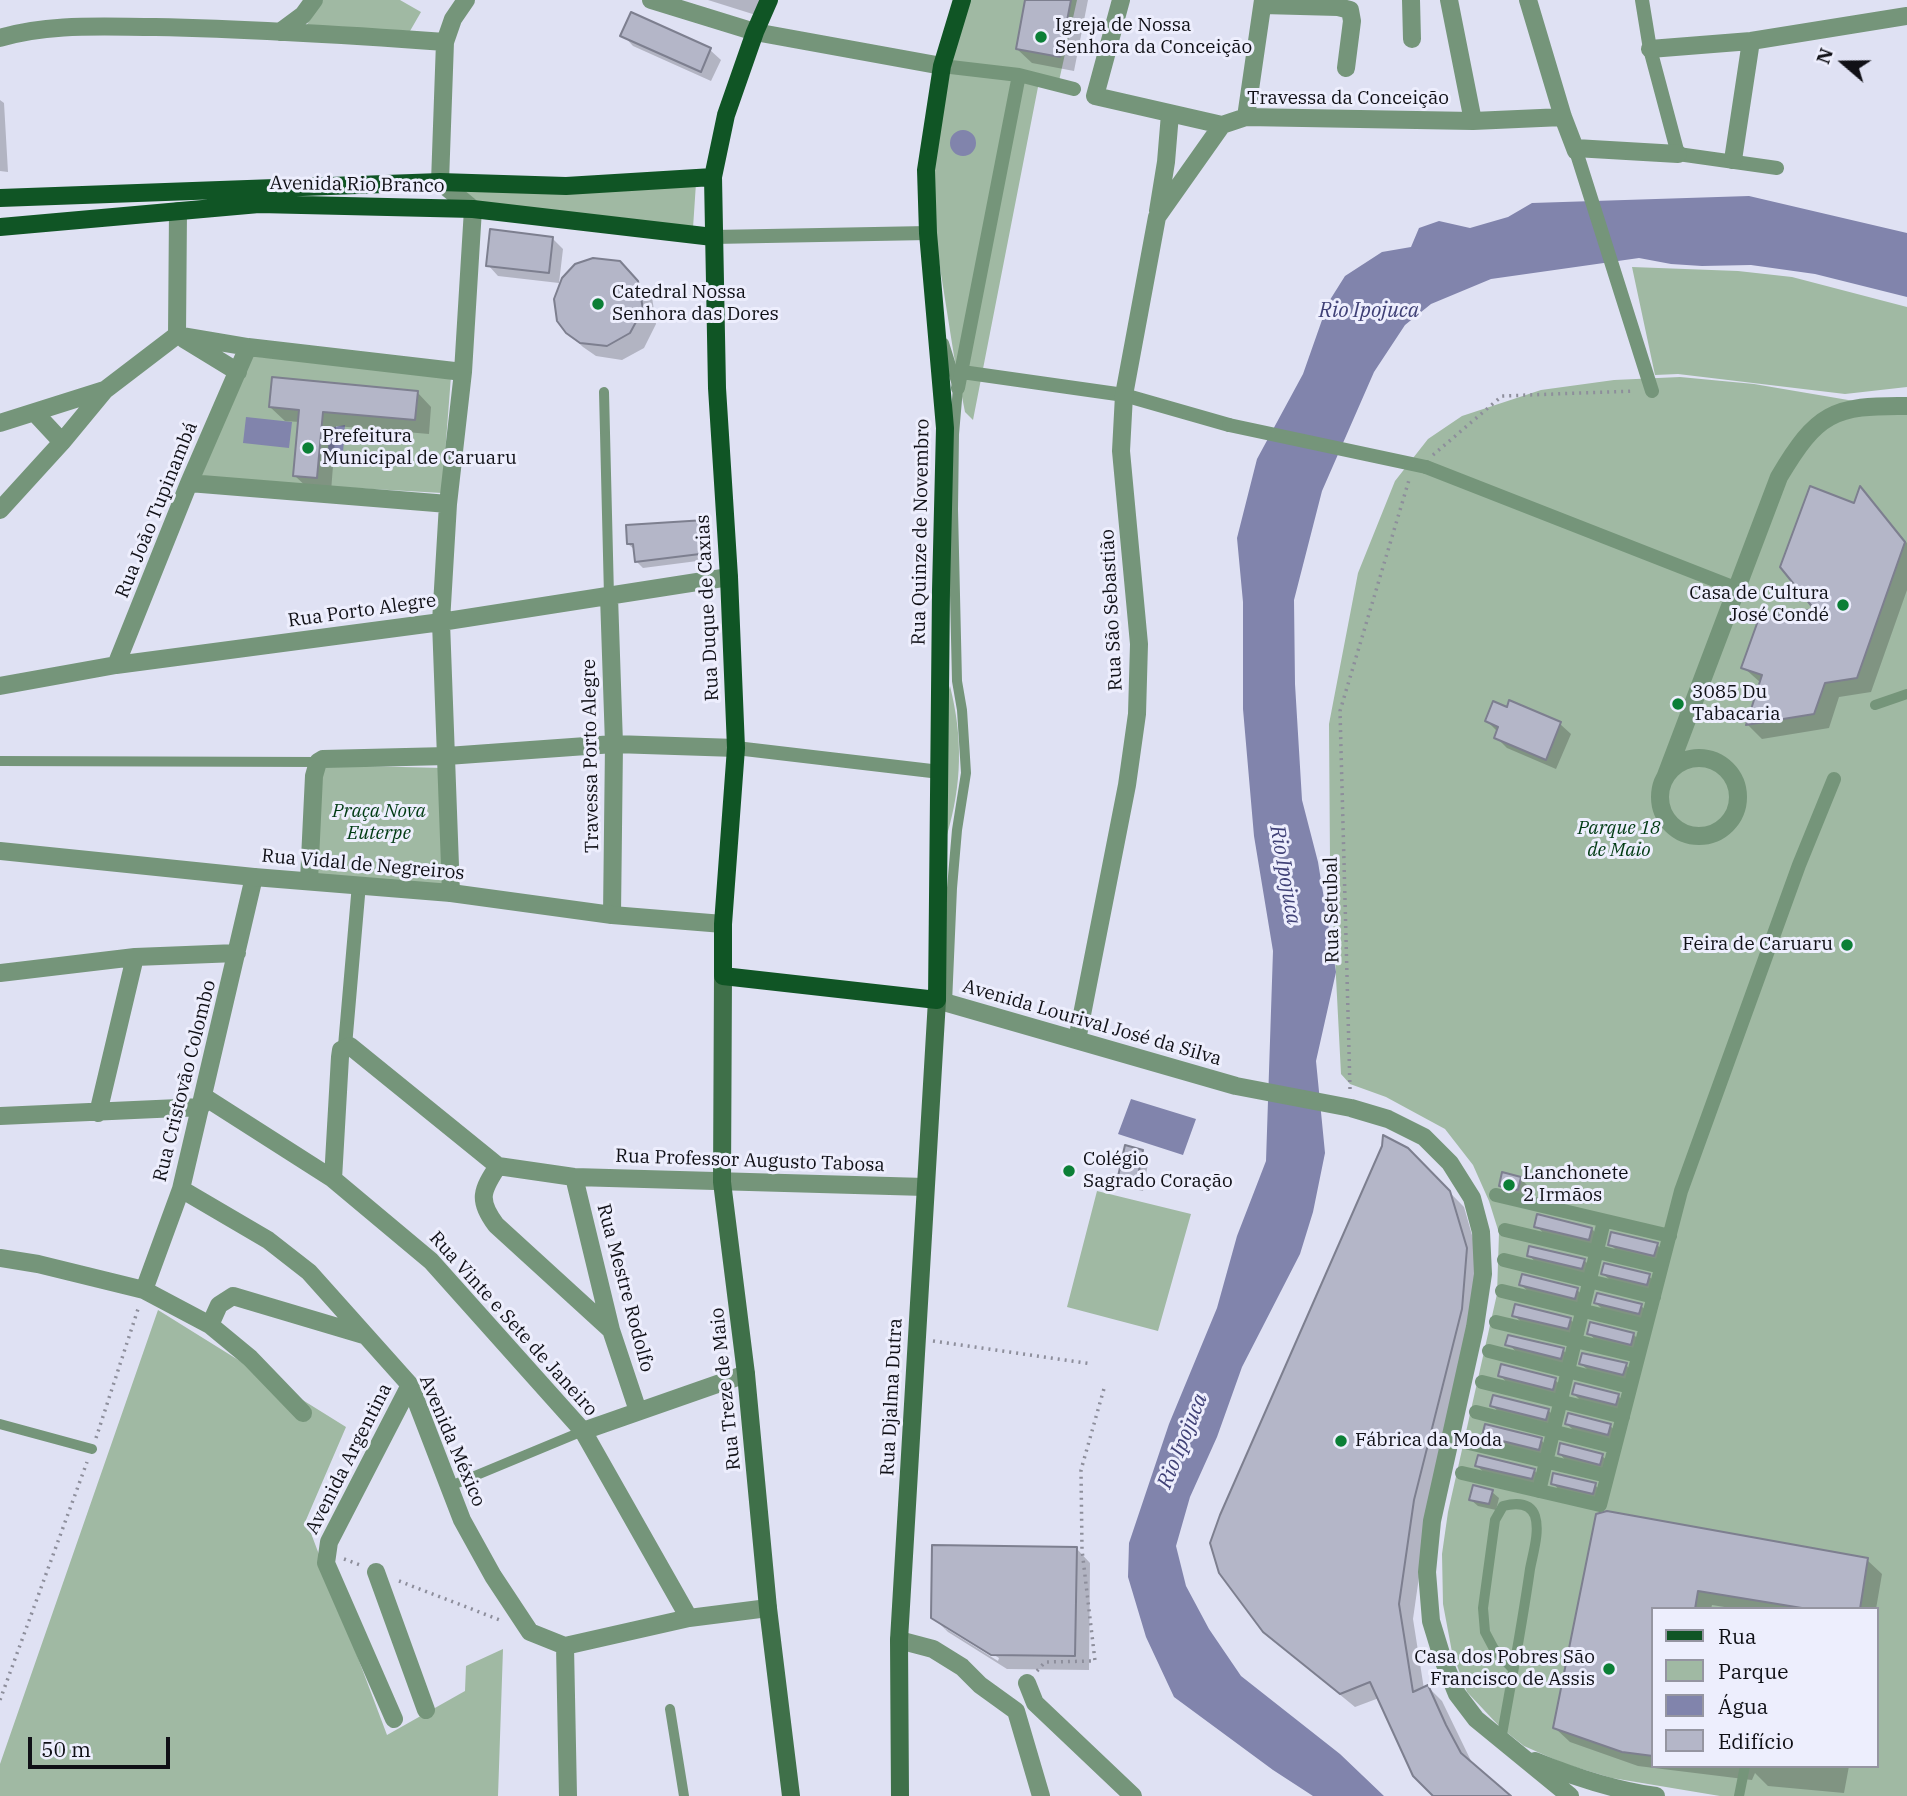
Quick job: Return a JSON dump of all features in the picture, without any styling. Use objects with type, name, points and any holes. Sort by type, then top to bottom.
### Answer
[{"type":"main road","name":"Rua Duque de Caxias","points":[[723,976],[723,924],[736,748],[717,388],[713,177],[726,115],[769,0]]},
{"type":"main road","name":"Rua Quinze de Novembro","points":[[942,1002],[940,772],[945,428],[928,233],[926,170],[942,66],[961,0]]},
{"type":"main road","name":"Avenida Rio Branco","points":[[0,198],[440,182],[566,186],[713,177]]},
{"type":"main road","name":"Avenida Rio Branco","points":[[0,227],[259,204],[473,209],[713,237]]},
{"type":"main road","points":[[723,976],[942,1002]]},
{"type":"main road","name":"Rua Treze de Maio","points":[[723,976],[722,1182],[746,1374],[768,1608],[791,1796]]},
{"type":"main road","name":"Rua Djalma Dutra","points":[[900,1796],[899,1640],[925,1187],[942,1002]]},
{"type":"street","points":[[280,32],[303,15],[314,0]]},
{"type":"street","points":[[451,893],[442,622],[448,504],[463,372],[473,209],[440,182],[444,42],[453,19],[466,0]]},
{"type":"street","points":[[651,0],[755,32],[942,66],[1019,75],[1073,89]]},
{"type":"street","points":[[1121,0],[1095,96],[1222,125]]},
{"type":"street","points":[[1410,0],[1412,38]]},
{"type":"street","points":[[1450,0],[1473,121]]},
{"type":"street","points":[[1528,0],[1652,390]]},
{"type":"street","points":[[1642,0],[1650,49],[1678,155]]},
{"type":"street","points":[[1246,117],[1263,3],[1350,10],[1352,21],[1346,68]]},
{"type":"street","points":[[1650,49],[1751,41],[1907,16]]},
{"type":"street","points":[[0,38],[58,29],[111,27],[280,32],[444,42]]},
{"type":"street","points":[[1733,160],[1751,41]]},
{"type":"street","points":[[958,388],[1019,75]]},
{"type":"street","name":"Rua São Sebastião","points":[[1077,1040],[1127,785],[1138,714],[1139,644],[1121,451],[1124,395],[1166,163],[1170,114]]},
{"type":"street","name":"Travessa da Conceição","points":[[1222,125],[1246,117],[1473,121],[1563,117]]},
{"type":"street","name":"Rua São Sebastião","points":[[1157,217],[1222,125]]},
{"type":"street","points":[[1576,150],[1678,155],[1733,160],[1777,168]]},
{"type":"street","points":[[177,335],[178,211]]},
{"type":"street","points":[[713,237],[928,233]]},
{"type":"street","points":[[0,510],[105,390],[177,335],[248,347],[463,372]]},
{"type":"street","points":[[177,335],[238,372]]},
{"type":"street","name":"Rua João Tupinambá","points":[[116,665],[189,483],[248,347]]},
{"type":"street","points":[[962,372],[1124,395],[1229,425],[1423,465],[1735,588]]},
{"type":"street","points":[[0,423],[105,390]]},
{"type":"street","points":[[1665,778],[1673,768],[1684,761],[1696,758],[1719,763],[1729,772],[1738,794],[1737,807],[1731,819],[1722,829],[1710,834],[1697,836],[1684,833],[1673,826],[1665,816],[1660,803],[1661,790],[1665,778],[1735,588],[1779,477],[1800,441],[1827,416],[1865,405],[1907,406]]},
{"type":"street","points":[[35,413],[62,442]]},
{"type":"street","points":[[189,483],[448,504]]},
{"type":"street","name":"Rua Porto Alegre","points":[[0,686],[116,665],[442,622],[729,577]]},
{"type":"street","name":"Travessa Porto Alegre","points":[[609,596],[614,744],[612,915]]},
{"type":"street","points":[[309,880],[314,776],[318,762],[329,757],[447,756],[614,744],[736,748],[940,772]]},
{"type":"street","points":[[1462,1473],[1600,1505],[1681,1191],[1799,865],[1834,779]]},
{"type":"street","name":"Rua Vidal de Negreiros","points":[[0,851],[254,877],[451,893],[612,915],[723,924]]},
{"type":"street","name":"Rua Cristovão Colombo","points":[[144,1290],[181,1189],[254,877]]},
{"type":"street","points":[[333,1179],[340,1057],[345,1046],[359,884]]},
{"type":"street","points":[[0,973],[135,957],[237,953]]},
{"type":"street","points":[[98,1113],[135,957]]},
{"type":"street","name":"Avenida Lourival José da Silva","points":[[942,1002],[1239,1086],[1344,1107]]},
{"type":"street","points":[[345,1046],[355,1048],[498,1166],[484,1189],[483,1202],[487,1213],[496,1225],[611,1330]]},
{"type":"street","points":[[0,1116],[98,1113],[202,1102]]},
{"type":"street","name":"Rua Vinte e Sete de Janeiro","points":[[202,1102],[333,1179],[431,1261],[583,1431],[689,1619]]},
{"type":"street","points":[[1344,1107],[1388,1119],[1424,1137],[1450,1163],[1472,1198],[1481,1232],[1483,1274],[1475,1326],[1432,1521],[1427,1572],[1431,1621],[1457,1694],[1476,1719],[1570,1796]]},
{"type":"street","name":"Rua Professor Augusto Tabosa","points":[[498,1166],[574,1177],[925,1187]]},
{"type":"street","name":"Rua Mestre Rodolfo","points":[[574,1177],[611,1330],[638,1411]]},
{"type":"street","name":"Avenida México","points":[[181,1189],[278,1248],[309,1272],[410,1385],[461,1520],[493,1576],[530,1632]]},
{"type":"street","points":[[1496,1195],[1670,1236]]},
{"type":"street","points":[[1539,1491],[1604,1221]]},
{"type":"street","points":[[1505,1230],[1661,1268]]},
{"type":"street","points":[[0,1258],[38,1264],[144,1290],[210,1325],[250,1358],[303,1413]]},
{"type":"street","points":[[1504,1260],[1654,1297]]},
{"type":"street","points":[[1502,1291],[1646,1326]]},
{"type":"street","points":[[210,1325],[219,1305],[233,1296],[365,1335]]},
{"type":"street","points":[[1496,1322],[1638,1356]]},
{"type":"street","points":[[1489,1351],[1630,1387]]},
{"type":"street","points":[[583,1431],[746,1374]]},
{"type":"street","points":[[1482,1382],[1623,1417]]},
{"type":"street","name":"Avenida Argentina","points":[[326,1552],[410,1385]]},
{"type":"street","points":[[1476,1412],[1615,1447]]},
{"type":"street","points":[[1469,1443],[1607,1476]]},
{"type":"street","points":[[326,1552],[326,1563],[394,1718]]},
{"type":"street","points":[[376,1572],[426,1710]]},
{"type":"street","points":[[530,1632],[565,1646],[689,1619],[768,1608]]},
{"type":"street","points":[[899,1640],[933,1649],[943,1655],[1016,1711],[1041,1796]]},
{"type":"street","points":[[565,1646],[568,1796]]},
{"type":"street","points":[[1027,1683],[1035,1703],[1133,1796]]},
{"type":"street","points":[[1518,1755],[1576,1777],[1656,1796]]},
{"type":"lane","points":[[936,316],[958,388],[954,433],[953,509],[957,681],[962,710],[966,773],[957,830],[942,1002]]},
{"type":"lane","points":[[604,392],[609,596]]},
{"type":"lane","points":[[1875,705],[1907,694]]},
{"type":"lane","points":[[0,761],[318,762]]},
{"type":"lane","points":[[0,1424],[92,1449]]},
{"type":"lane","points":[[448,1487],[583,1431]]},
{"type":"lane","points":[[1501,1740],[1513,1670],[1537,1528],[1535,1514],[1527,1506],[1515,1502],[1503,1506],[1495,1520],[1483,1608],[1485,1632],[1494,1649],[1513,1670]]},
{"type":"lane","points":[[670,1709],[684,1796]]},
{"type":"lane","points":[[1739,1796],[1745,1768]]},
{"type":"path","points":[[1423,465],[1502,396],[1652,390]]},
{"type":"path","name":"Rua Setubal","points":[[1344,1107],[1340,711],[1423,465]]},
{"type":"path","points":[[0,1700],[92,1449],[144,1290]]},
{"type":"path","points":[[917,1338],[1091,1364]]},
{"type":"path","points":[[1027,1683],[1045,1662],[1094,1661],[1082,1550],[1081,1470],[1105,1385]]},
{"type":"path","points":[[326,1552],[530,1632]]},
{"type":"green space","points":[[323,0],[400,0],[421,12],[410,31],[306,26]]},
{"type":"green space","points":[[966,0],[1077,0],[1059,81],[1044,77],[1038,87],[973,420],[965,412],[954,356],[935,236],[932,188],[951,49]]},
{"type":"green space","points":[[696,183],[693,228],[483,205],[460,189]]},
{"type":"green space","points":[[1632,267],[1738,271],[1792,277],[1907,307],[1907,387],[1845,394],[1678,374],[1655,375]]},
{"type":"green space","points":[[250,356],[451,376],[442,493],[196,479]]},
{"type":"green space","name":"Parque 18 de Maio","points":[[1680,377],[1754,384],[1907,410],[1907,1796],[1720,1796],[1612,1778],[1565,1764],[1524,1746],[1500,1727],[1467,1692],[1452,1652],[1443,1604],[1442,1554],[1448,1512],[1497,1294],[1499,1233],[1473,1165],[1445,1129],[1386,1097],[1350,1084],[1341,1074],[1330,861],[1329,724],[1358,573],[1395,481],[1428,439],[1462,416],[1541,390],[1614,380]]},
{"type":"green space","points":[[950,686],[957,724],[959,761],[956,798],[947,835],[948,693]]},
{"type":"green space","name":"Praça Nova Euterpe","points":[[320,765],[443,768],[446,886],[316,875]]},
{"type":"green space","points":[[1097,1191],[1191,1214],[1158,1331],[1067,1307]]},
{"type":"green space","points":[[158,1310],[346,1427],[306,1520],[387,1735],[465,1691],[466,1666],[503,1649],[498,1796],[0,1796],[0,1764]]},
{"type":"water","points":[[963,130],[972,134],[976,143],[972,152],[963,156],[954,152],[950,143],[954,134]]},
{"type":"water","name":"Rio Ipojuca","points":[[1749,196],[1907,233],[1907,297],[1815,274],[1751,265],[1702,266],[1639,258],[1491,279],[1431,304],[1405,325],[1374,372],[1322,491],[1294,600],[1295,684],[1302,800],[1318,862],[1336,972],[1316,1061],[1325,1153],[1313,1212],[1300,1254],[1242,1367],[1217,1437],[1190,1497],[1176,1546],[1186,1586],[1209,1629],[1241,1676],[1340,1754],[1384,1796],[1313,1796],[1174,1697],[1146,1637],[1128,1577],[1129,1543],[1169,1424],[1217,1308],[1237,1236],[1266,1161],[1273,951],[1254,836],[1243,709],[1243,602],[1237,538],[1257,459],[1303,374],[1328,303],[1345,276],[1382,252],[1411,247],[1419,228],[1439,221],[1470,228],[1508,217],[1532,203]]},
{"type":"water","points":[[246,417],[292,422],[289,448],[243,443]]},
{"type":"water","points":[[345,425],[343,453],[328,451],[329,428]]},
{"type":"water","points":[[1131,1099],[1196,1119],[1183,1155],[1118,1134]]},
{"type":"building","name":"Igreja de Nossa Senhora da Conceição","points":[[1025,0],[1071,0],[1060,57],[1016,49]]},
{"type":"building","points":[[631,12],[711,48],[701,72],[620,36]]},
{"type":"building","points":[[490,229],[553,237],[549,273],[486,266]]},
{"type":"building","name":"Catedral Nossa Senhora das Dores","points":[[593,258],[620,261],[638,281],[643,309],[630,333],[607,346],[580,343],[566,333],[557,321],[554,299],[562,278],[575,264]]},
{"type":"building","name":"Prefeitura Municipal de Caruaru","points":[[272,377],[418,391],[415,420],[323,412],[317,478],[293,476],[299,410],[269,407]]},
{"type":"building","name":"Casa de Cultura José Condé","points":[[1810,486],[1854,503],[1860,486],[1905,542],[1857,678],[1825,683],[1814,714],[1746,725],[1762,675],[1741,668],[1759,618],[1814,609],[1780,567]]},
{"type":"building","points":[[705,520],[708,553],[635,562],[633,544],[627,544],[626,525]]},
{"type":"building","points":[[1509,700],[1561,722],[1546,760],[1494,738],[1498,727],[1485,721],[1493,701],[1507,707]]},
{"type":"building","name":"Fábrica da Moda","points":[[1383,1135],[1408,1148],[1450,1191],[1467,1248],[1462,1309],[1414,1500],[1399,1604],[1413,1692],[1428,1685],[1461,1753],[1511,1796],[1433,1796],[1413,1776],[1370,1682],[1340,1694],[1263,1632],[1219,1573],[1210,1543],[1382,1146]]},
{"type":"building","points":[[1125,1145],[1143,1150],[1136,1186],[1117,1181]]},
{"type":"building","name":"Lanchonete 2 Irmãos","points":[[1502,1172],[1521,1177],[1518,1190],[1499,1186]]},
{"type":"building","points":[[1537,1214],[1592,1228],[1589,1240],[1534,1227]]},
{"type":"building","points":[[1611,1232],[1658,1243],[1654,1256],[1608,1245]]},
{"type":"building","points":[[1529,1246],[1585,1259],[1582,1269],[1527,1256]]},
{"type":"building","points":[[1604,1263],[1650,1274],[1647,1285],[1601,1274]]},
{"type":"building","points":[[1522,1274],[1578,1288],[1575,1299],[1519,1285]]},
{"type":"building","points":[[1597,1293],[1642,1304],[1639,1314],[1594,1303]]},
{"type":"building","points":[[1515,1304],[1571,1318],[1568,1329],[1512,1316]]},
{"type":"building","points":[[1590,1322],[1634,1333],[1631,1345],[1587,1334]]},
{"type":"building","points":[[1508,1335],[1564,1348],[1561,1359],[1505,1345]]},
{"type":"building","points":[[1582,1353],[1627,1363],[1623,1375],[1579,1364]]},
{"type":"building","points":[[1501,1364],[1556,1378],[1553,1390],[1498,1376]]},
{"type":"building","points":[[1575,1383],[1619,1394],[1616,1405],[1572,1394]]},
{"type":"building","points":[[1493,1395],[1549,1409],[1546,1420],[1490,1406]]},
{"type":"building","points":[[1568,1413],[1611,1424],[1608,1435],[1565,1424]]},
{"type":"building","points":[[1485,1424],[1542,1438],[1539,1450],[1482,1436]]},
{"type":"building","points":[[1560,1443],[1603,1454],[1600,1465],[1558,1454]]},
{"type":"building","points":[[1478,1455],[1535,1469],[1532,1479],[1475,1466]]},
{"type":"building","points":[[1553,1473],[1596,1483],[1593,1494],[1551,1484]]},
{"type":"building","points":[[1473,1485],[1493,1490],[1489,1504],[1469,1500]]},
{"type":"building","name":"Casa dos Pobres São Francisco de Assis","points":[[1607,1511],[1868,1558],[1860,1607],[1796,1607],[1698,1591],[1695,1607],[1652,1607],[1652,1756],[1622,1752],[1553,1728],[1596,1514]]},
{"type":"building","points":[[932,1545],[1077,1547],[1075,1656],[991,1655],[931,1618]]},
{"type":"place","name":"Igreja de Nossa Senhora da Conceição","points":[[1041,37]]},
{"type":"place","name":"Catedral Nossa Senhora das Dores","points":[[598,304]]},
{"type":"place","name":"Prefeitura Municipal de Caruaru","points":[[308,448]]},
{"type":"place","name":"Casa de Cultura José Condé","points":[[1843,605]]},
{"type":"place","name":"3085 Du Tabacaria","points":[[1678,704]]},
{"type":"place","name":"Feira de Caruaru","points":[[1847,945]]},
{"type":"place","name":"Colégio Sagrado Coração","points":[[1069,1171]]},
{"type":"place","name":"Lanchonete 2 Irmãos","points":[[1509,1185]]},
{"type":"place","name":"Fábrica da Moda","points":[[1341,1441]]},
{"type":"place","name":"Casa dos Pobres São Francisco de Assis","points":[[1609,1669]]}]
